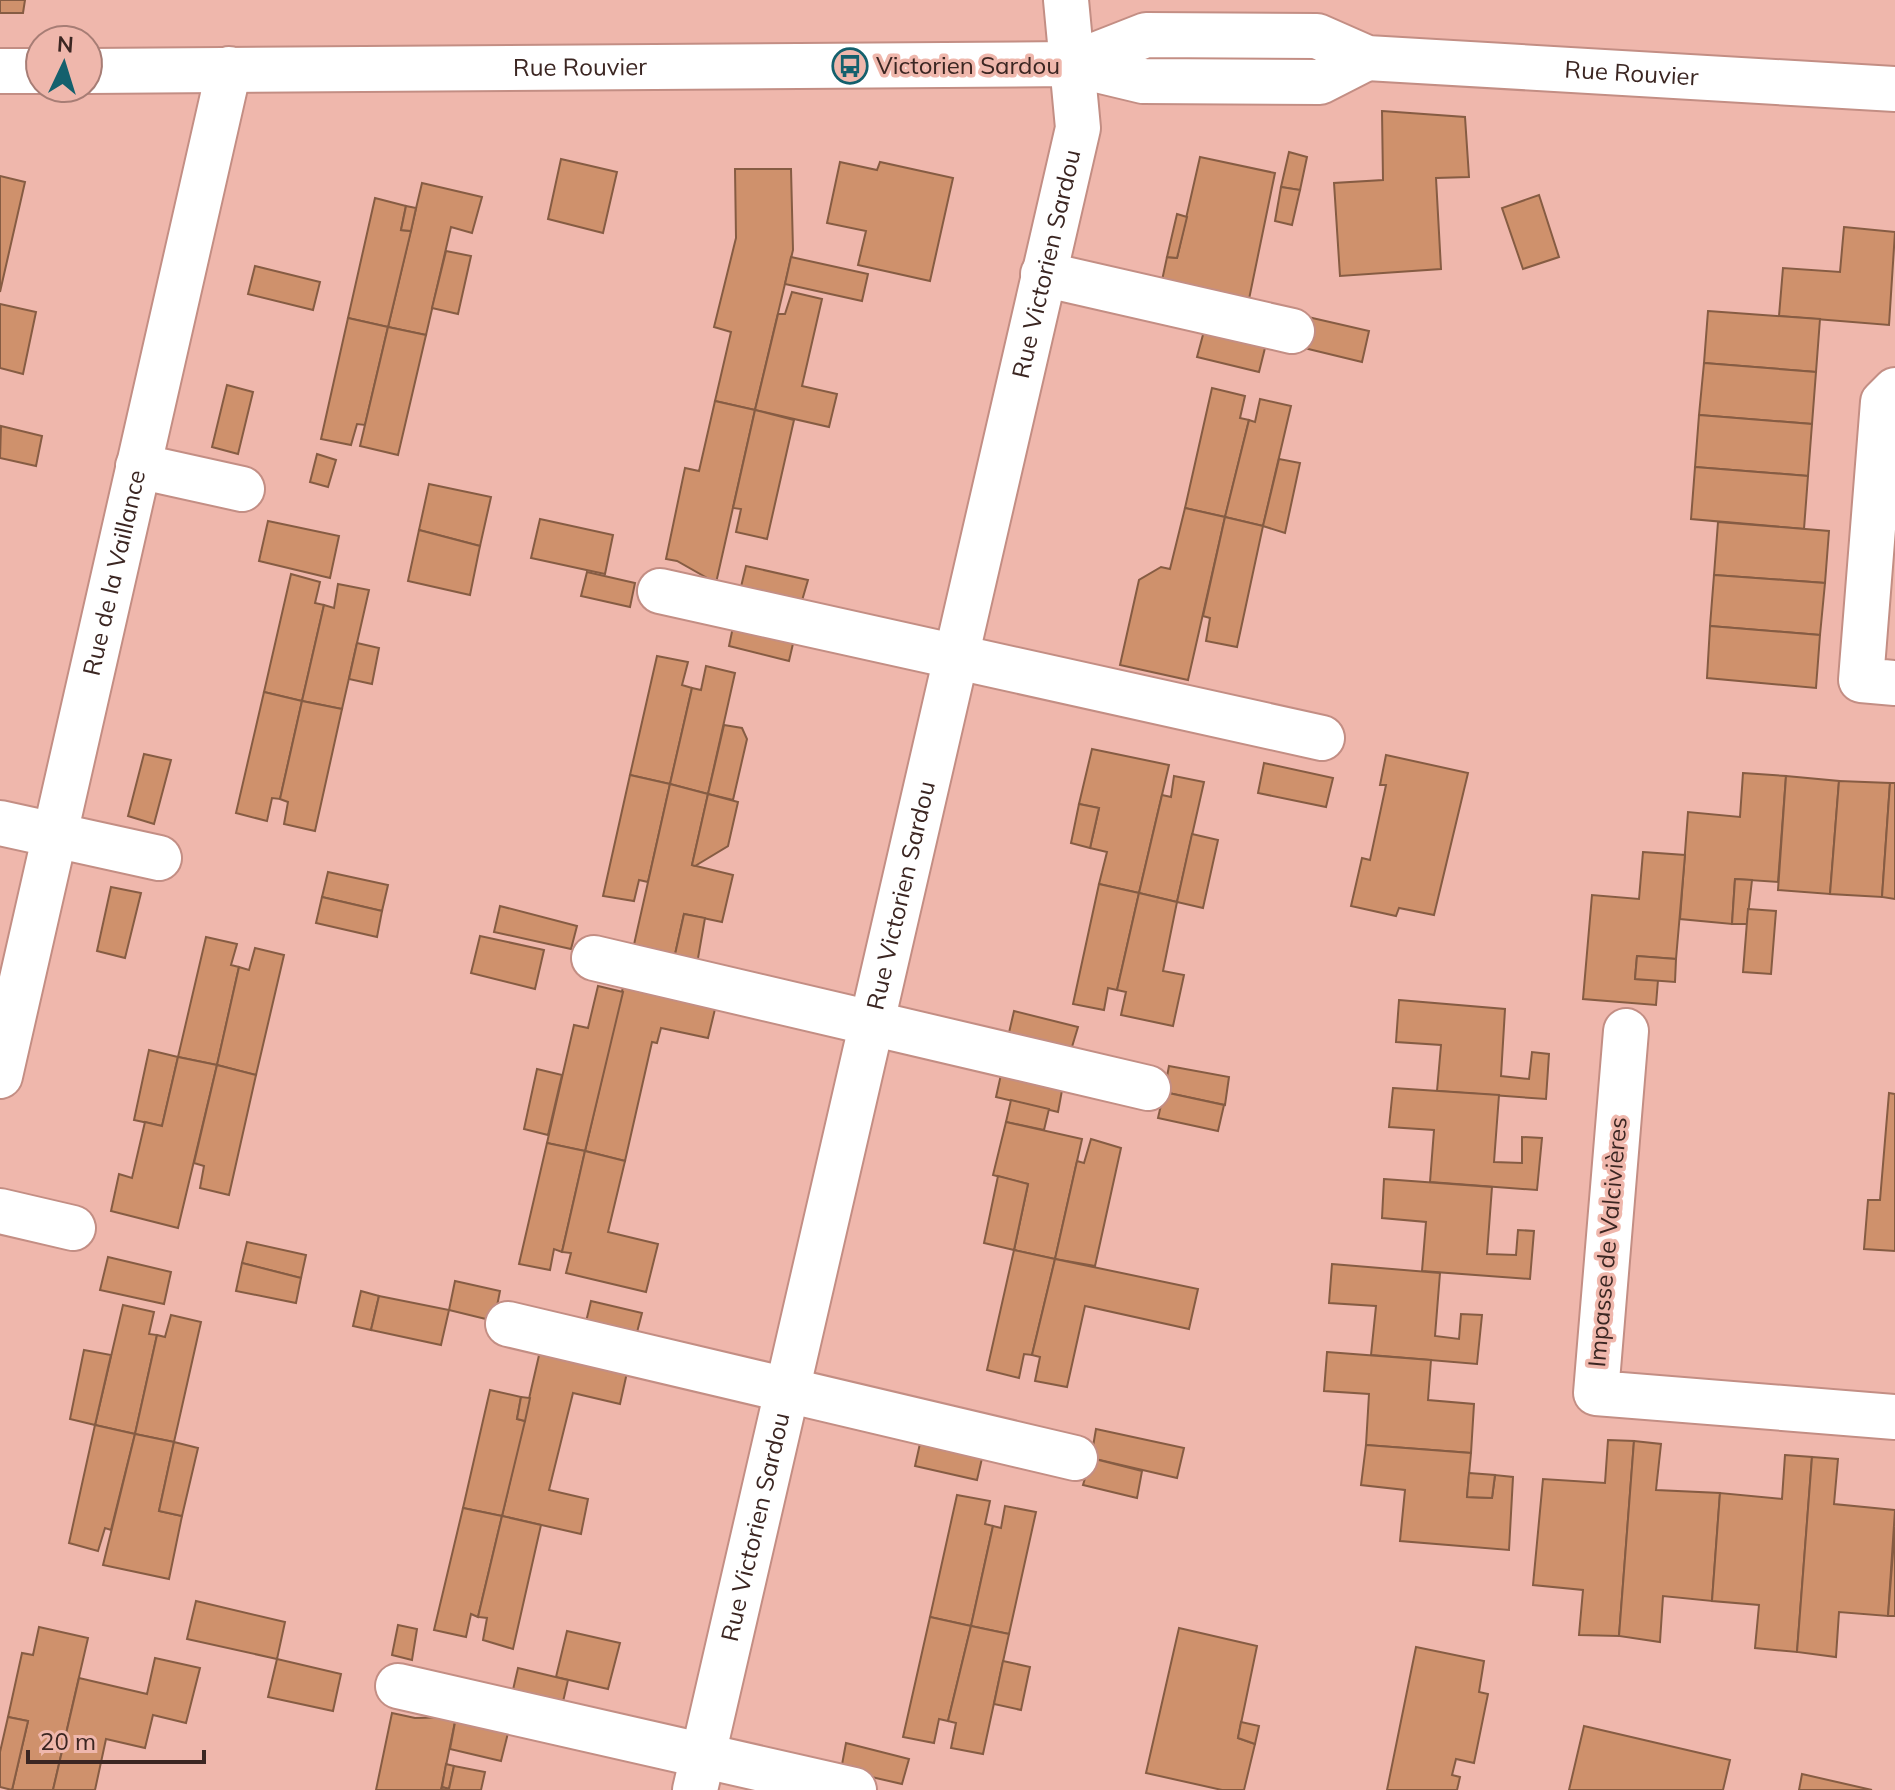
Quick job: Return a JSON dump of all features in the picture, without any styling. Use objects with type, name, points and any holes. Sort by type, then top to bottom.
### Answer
[{"type":"street","name":"Rue Victorien Sardou","points":[[700,1772],[1078,128],[1066,0]]},
{"type":"street","name":"Rue Rouvier","points":[[104,71],[1072,64],[1146,35],[1317,36],[1367,58],[1895,89]]},
{"type":"street","name":"Rue de la Vaillance","points":[[0,1076],[229,69]]},
{"type":"street","points":[[0,71],[24,71]]},
{"type":"street","points":[[1043,274],[1292,331]]},
{"type":"street","points":[[1895,390],[1883,402],[1861,680],[1895,683]]},
{"type":"street","points":[[138,466],[242,489]]},
{"type":"street","points":[[660,591],[1322,738]]},
{"type":"street","points":[[0,823],[159,858]]},
{"type":"street","points":[[594,958],[1148,1088]]},
{"type":"street","name":"Impasse de Valcivières","points":[[1626,1031],[1596,1393],[1895,1417]]},
{"type":"street","points":[[0,1211],[73,1228]]},
{"type":"street","points":[[508,1324],[1075,1458]]},
{"type":"street","points":[[398,1686],[700,1772],[854,1790]]},
{"type":"building","points":[[0,0],[25,0],[23,13],[0,13]]},
{"type":"building","points":[[1382,111],[1465,117],[1469,177],[1436,178],[1441,269],[1340,276],[1334,183],[1383,180]]},
{"type":"building","points":[[1289,152],[1307,157],[1300,190],[1281,187]]},
{"type":"building","points":[[1200,157],[1275,173],[1248,304],[1161,285],[1167,257],[1177,258]]},
{"type":"building","points":[[561,159],[617,172],[603,233],[548,219]]},
{"type":"building","points":[[840,162],[877,170],[880,162],[953,178],[930,281],[858,265],[866,231],[827,223]]},
{"type":"building","points":[[735,169],[791,169],[793,250],[755,410],[715,401],[731,332],[714,327],[736,238]]},
{"type":"building","points":[[0,176],[25,182],[0,292]]},
{"type":"building","points":[[422,183],[482,197],[472,233],[451,227],[426,335],[388,327]]},
{"type":"building","points":[[1281,187],[1300,190],[1292,225],[1275,221]]},
{"type":"building","points":[[1539,195],[1559,257],[1523,269],[1502,208]]},
{"type":"building","points":[[375,198],[406,206],[401,230],[411,231],[388,327],[348,318]]},
{"type":"building","points":[[406,206],[416,208],[411,231],[401,230]]},
{"type":"building","points":[[1177,214],[1187,217],[1177,258],[1167,257]]},
{"type":"building","points":[[1844,227],[1895,232],[1889,325],[1779,316],[1783,268],[1840,272]]},
{"type":"building","points":[[446,251],[471,256],[458,314],[432,308]]},
{"type":"building","points":[[791,257],[868,274],[862,301],[785,284]]},
{"type":"building","points":[[255,266],[320,282],[313,310],[248,294]]},
{"type":"building","points":[[792,292],[822,299],[802,386],[837,394],[829,427],[755,410],[778,314],[785,314]]},
{"type":"building","points":[[0,304],[36,312],[23,374],[0,368]]},
{"type":"building","points":[[1708,311],[1820,319],[1816,372],[1704,363]]},
{"type":"building","points":[[1308,317],[1369,331],[1362,362],[1300,347]]},
{"type":"building","points":[[348,318],[388,327],[365,425],[357,424],[351,445],[321,439]]},
{"type":"building","points":[[388,327],[426,335],[398,455],[360,446]]},
{"type":"building","points":[[1204,331],[1266,344],[1259,372],[1197,357]]},
{"type":"building","points":[[1704,363],[1816,372],[1812,424],[1699,415]]},
{"type":"building","points":[[227,385],[253,392],[238,454],[212,447]]},
{"type":"building","points":[[1212,388],[1245,396],[1240,418],[1249,420],[1225,517],[1185,508]]},
{"type":"building","points":[[1260,399],[1291,406],[1263,526],[1225,517],[1249,420],[1255,422]]},
{"type":"building","points":[[715,401],[755,410],[716,583],[677,561],[666,559],[685,468],[699,471]]},
{"type":"building","points":[[755,410],[794,420],[767,539],[736,532],[741,509],[733,508]]},
{"type":"building","points":[[1699,415],[1812,424],[1808,476],[1695,467]]},
{"type":"building","points":[[1,426],[42,436],[36,466],[0,458]]},
{"type":"building","points":[[317,454],[336,460],[328,487],[310,482]]},
{"type":"building","points":[[1279,459],[1300,463],[1285,533],[1263,526]]},
{"type":"building","points":[[1695,467],[1808,476],[1804,529],[1691,519]]},
{"type":"building","points":[[429,484],[491,497],[480,546],[419,530]]},
{"type":"building","points":[[1185,508],[1225,517],[1188,680],[1120,665],[1139,580],[1161,567],[1170,569]]},
{"type":"building","points":[[1225,517],[1263,526],[1237,647],[1206,641],[1210,618],[1203,616]]},
{"type":"building","points":[[540,519],[613,535],[605,574],[531,558]]},
{"type":"building","points":[[268,521],[339,536],[330,578],[259,561]]},
{"type":"building","points":[[1718,522],[1829,531],[1825,583],[1714,575]]},
{"type":"building","points":[[419,530],[480,546],[470,595],[408,581]]},
{"type":"building","points":[[746,566],[808,580],[801,604],[740,591]]},
{"type":"building","points":[[587,572],[635,583],[630,607],[581,596]]},
{"type":"building","points":[[291,574],[320,582],[315,603],[324,605],[302,701],[264,692]]},
{"type":"building","points":[[1714,575],[1825,583],[1820,635],[1710,626]]},
{"type":"building","points":[[338,584],[369,590],[342,709],[302,701],[324,605],[334,608]]},
{"type":"building","points":[[734,622],[795,635],[789,661],[729,646]]},
{"type":"building","points":[[1710,626],[1820,635],[1816,688],[1707,678]]},
{"type":"building","points":[[357,643],[379,648],[372,684],[349,679]]},
{"type":"building","points":[[657,656],[688,662],[682,685],[692,688],[670,784],[630,775]]},
{"type":"building","points":[[706,666],[735,673],[708,794],[670,784],[692,688],[701,690]]},
{"type":"building","points":[[264,692],[302,701],[280,799],[272,798],[267,821],[236,813]]},
{"type":"building","points":[[302,701],[342,709],[315,831],[284,824],[288,802],[280,799]]},
{"type":"building","points":[[724,725],[742,728],[747,739],[733,800],[708,794]]},
{"type":"building","points":[[1092,749],[1169,765],[1139,893],[1099,884],[1107,852],[1090,848],[1099,808],[1079,804]]},
{"type":"building","points":[[144,754],[171,760],[154,824],[128,816]]},
{"type":"building","points":[[1386,755],[1468,773],[1434,915],[1399,908],[1396,916],[1351,906],[1362,858],[1370,860],[1386,785],[1380,785]]},
{"type":"building","points":[[1264,763],[1333,778],[1326,807],[1258,793]]},
{"type":"building","points":[[1743,773],[1786,776],[1778,882],[1735,879],[1732,924],[1680,919],[1688,812],[1740,817]]},
{"type":"building","points":[[630,775],[670,784],[648,882],[639,880],[634,901],[603,896]]},
{"type":"building","points":[[1174,776],[1204,782],[1177,902],[1139,893],[1162,795],[1171,797]]},
{"type":"building","points":[[1786,776],[1839,781],[1830,894],[1778,890]]},
{"type":"building","points":[[1839,781],[1890,783],[1882,897],[1830,894]]},
{"type":"building","points":[[1890,783],[1895,783],[1895,899],[1882,897]]},
{"type":"building","points":[[670,784],[708,794],[692,865],[733,875],[722,922],[684,914],[674,959],[633,949]]},
{"type":"building","points":[[708,794],[738,802],[728,846],[695,866],[692,865]]},
{"type":"building","points":[[1079,804],[1099,808],[1090,848],[1071,843]]},
{"type":"building","points":[[1192,834],[1218,840],[1203,908],[1177,902]]},
{"type":"building","points":[[1643,852],[1685,855],[1676,959],[1637,956],[1635,979],[1658,980],[1656,1005],[1583,999],[1592,895],[1639,899]]},
{"type":"building","points":[[328,872],[388,885],[382,911],[322,897]]},
{"type":"building","points":[[1735,879],[1752,880],[1747,924],[1732,924]]},
{"type":"building","points":[[1099,884],[1139,893],[1117,990],[1108,988],[1104,1010],[1073,1004]]},
{"type":"building","points":[[111,887],[141,893],[125,958],[97,951]]},
{"type":"building","points":[[1139,893],[1177,902],[1163,971],[1184,975],[1173,1026],[1121,1015],[1126,992],[1117,990]]},
{"type":"building","points":[[322,897],[382,911],[377,937],[316,923]]},
{"type":"building","points":[[500,906],[577,926],[571,949],[494,932]]},
{"type":"building","points":[[1748,909],[1776,911],[1771,974],[1743,972]]},
{"type":"building","points":[[684,914],[705,918],[697,964],[674,959]]},
{"type":"building","points":[[480,936],[544,950],[535,989],[471,973]]},
{"type":"building","points":[[206,937],[237,944],[231,965],[239,967],[217,1065],[178,1057]]},
{"type":"building","points":[[255,948],[284,955],[256,1075],[217,1065],[239,967],[249,970]]},
{"type":"building","points":[[1637,956],[1676,959],[1675,982],[1635,979]]},
{"type":"building","points":[[624,983],[716,1005],[708,1038],[661,1028],[657,1043],[652,1042],[625,1161],[585,1151]]},
{"type":"building","points":[[598,986],[623,992],[585,1151],[547,1143],[574,1025],[588,1028]]},
{"type":"building","points":[[1399,1000],[1505,1009],[1501,1076],[1529,1079],[1532,1052],[1549,1054],[1546,1099],[1437,1091],[1441,1045],[1396,1042]]},
{"type":"building","points":[[1014,1011],[1078,1027],[1071,1050],[1008,1037]]},
{"type":"building","points":[[149,1050],[178,1057],[162,1126],[134,1120]]},
{"type":"building","points":[[178,1057],[217,1065],[178,1228],[111,1211],[119,1174],[132,1178],[145,1122],[162,1126]]},
{"type":"building","points":[[217,1065],[256,1075],[229,1195],[200,1188],[204,1166],[194,1163]]},
{"type":"building","points":[[1169,1066],[1229,1077],[1225,1105],[1164,1092]]},
{"type":"building","points":[[537,1069],[562,1075],[548,1135],[524,1129]]},
{"type":"building","points":[[1002,1070],[1063,1085],[1058,1112],[996,1097]]},
{"type":"building","points":[[1393,1088],[1499,1095],[1494,1162],[1522,1163],[1522,1137],[1542,1138],[1537,1190],[1430,1182],[1434,1130],[1389,1127]]},
{"type":"building","points":[[1164,1092],[1224,1105],[1218,1131],[1158,1118]]},
{"type":"building","points":[[1889,1093],[1895,1094],[1895,1251],[1864,1249],[1868,1200],[1880,1200]]},
{"type":"building","points":[[1011,1100],[1049,1109],[1044,1130],[1006,1122]]},
{"type":"building","points":[[1006,1122],[1082,1139],[1055,1259],[1014,1250],[1028,1184],[993,1175]]},
{"type":"building","points":[[1091,1139],[1121,1148],[1095,1266],[1055,1259],[1077,1161],[1084,1163]]},
{"type":"building","points":[[547,1143],[585,1151],[562,1252],[554,1249],[550,1270],[519,1264]]},
{"type":"building","points":[[585,1151],[625,1161],[608,1232],[658,1244],[646,1292],[566,1273],[571,1253],[562,1252]]},
{"type":"building","points":[[998,1176],[1028,1184],[1014,1250],[984,1243]]},
{"type":"building","points":[[1384,1179],[1492,1187],[1487,1254],[1516,1255],[1518,1230],[1534,1231],[1530,1279],[1422,1271],[1426,1222],[1382,1218]]},
{"type":"building","points":[[247,1242],[306,1255],[301,1278],[242,1263]]},
{"type":"building","points":[[1014,1250],[1055,1259],[1032,1355],[1024,1354],[1019,1378],[987,1370]]},
{"type":"building","points":[[108,1257],[171,1272],[164,1304],[100,1290]]},
{"type":"building","points":[[1055,1259],[1198,1289],[1189,1329],[1085,1306],[1067,1387],[1035,1381],[1040,1357],[1032,1355]]},
{"type":"building","points":[[242,1263],[301,1278],[296,1303],[236,1291]]},
{"type":"building","points":[[1332,1264],[1440,1273],[1435,1336],[1459,1339],[1461,1314],[1482,1315],[1477,1364],[1371,1355],[1376,1306],[1329,1303]]},
{"type":"building","points":[[455,1281],[500,1291],[494,1321],[449,1310]]},
{"type":"building","points":[[361,1291],[379,1296],[371,1330],[353,1326]]},
{"type":"building","points":[[379,1296],[449,1310],[441,1345],[371,1330]]},
{"type":"building","points":[[591,1301],[642,1313],[636,1336],[585,1326]]},
{"type":"building","points":[[123,1305],[154,1312],[149,1334],[157,1335],[135,1434],[95,1425]]},
{"type":"building","points":[[171,1315],[201,1322],[174,1442],[135,1434],[157,1335],[165,1337]]},
{"type":"building","points":[[84,1350],[111,1355],[95,1425],[70,1419]]},
{"type":"building","points":[[540,1351],[628,1368],[620,1404],[573,1393],[549,1490],[588,1499],[581,1534],[502,1516]]},
{"type":"building","points":[[1327,1352],[1431,1360],[1428,1400],[1474,1404],[1471,1453],[1366,1445],[1369,1394],[1324,1391]]},
{"type":"building","points":[[490,1390],[521,1397],[517,1419],[525,1421],[502,1516],[463,1508]]},
{"type":"building","points":[[521,1397],[530,1398],[525,1421],[517,1419]]},
{"type":"building","points":[[95,1425],[135,1434],[111,1530],[105,1528],[98,1551],[69,1543]]},
{"type":"building","points":[[1096,1429],[1184,1448],[1177,1478],[1091,1458]]},
{"type":"building","points":[[135,1434],[174,1442],[159,1511],[182,1516],[169,1579],[103,1565]]},
{"type":"building","points":[[921,1439],[983,1454],[977,1480],[915,1466]]},
{"type":"building","points":[[1608,1440],[1634,1441],[1619,1636],[1579,1635],[1583,1590],[1533,1585],[1543,1479],[1605,1483]]},
{"type":"building","points":[[1634,1441],[1661,1444],[1656,1490],[1720,1493],[1712,1601],[1663,1596],[1660,1642],[1619,1636]]},
{"type":"building","points":[[174,1442],[198,1448],[182,1516],[159,1511]]},
{"type":"building","points":[[1366,1445],[1471,1453],[1467,1497],[1492,1498],[1495,1475],[1513,1477],[1509,1550],[1400,1541],[1405,1490],[1361,1485]]},
{"type":"building","points":[[1785,1455],[1812,1457],[1797,1652],[1755,1648],[1759,1605],[1712,1601],[1720,1493],[1782,1499]]},
{"type":"building","points":[[1812,1457],[1838,1459],[1834,1504],[1895,1510],[1888,1616],[1839,1612],[1836,1657],[1797,1652]]},
{"type":"building","points":[[1091,1458],[1142,1471],[1137,1498],[1083,1485]]},
{"type":"building","points":[[1469,1473],[1495,1475],[1492,1498],[1467,1497]]},
{"type":"building","points":[[957,1495],[990,1501],[985,1524],[993,1526],[971,1626],[930,1617]]},
{"type":"building","points":[[1005,1506],[1036,1512],[1009,1634],[971,1626],[993,1526],[1001,1528]]},
{"type":"building","points":[[463,1508],[502,1516],[478,1617],[471,1614],[466,1637],[434,1630]]},
{"type":"building","points":[[502,1516],[541,1525],[513,1649],[483,1640],[487,1618],[478,1617]]},
{"type":"building","points":[[1895,1527],[1895,1616],[1888,1616]]},
{"type":"building","points":[[196,1601],[285,1622],[277,1659],[187,1639]]},
{"type":"building","points":[[930,1617],[971,1626],[948,1721],[939,1719],[934,1743],[903,1737]]},
{"type":"building","points":[[398,1625],[417,1629],[412,1660],[392,1655]]},
{"type":"building","points":[[971,1626],[1009,1634],[983,1754],[951,1748],[956,1723],[948,1721]]},
{"type":"building","points":[[39,1627],[88,1638],[53,1790],[12,1790],[28,1721],[8,1717],[22,1653],[33,1655]]},
{"type":"building","points":[[1179,1628],[1257,1646],[1238,1738],[1255,1744],[1244,1790],[1222,1790],[1146,1773]]},
{"type":"building","points":[[567,1631],[620,1643],[608,1689],[556,1677]]},
{"type":"building","points":[[1416,1647],[1484,1661],[1479,1692],[1488,1694],[1474,1763],[1456,1759],[1452,1775],[1460,1777],[1457,1790],[1387,1790]]},
{"type":"building","points":[[155,1658],[200,1668],[186,1723],[153,1715],[145,1748],[106,1739],[95,1790],[53,1790],[79,1678],[147,1694]]},
{"type":"building","points":[[277,1659],[341,1674],[333,1711],[268,1697]]},
{"type":"building","points":[[1003,1661],[1030,1667],[1021,1710],[994,1704]]},
{"type":"building","points":[[518,1668],[568,1680],[562,1706],[512,1694]]},
{"type":"building","points":[[392,1713],[415,1718],[456,1717],[441,1790],[376,1790]]},
{"type":"building","points":[[8,1717],[28,1721],[12,1790],[0,1787],[0,1752]]},
{"type":"building","points":[[456,1717],[509,1729],[501,1761],[450,1749]]},
{"type":"building","points":[[1241,1722],[1259,1726],[1255,1744],[1238,1738]]},
{"type":"building","points":[[1584,1726],[1730,1760],[1723,1790],[1569,1790]]},
{"type":"building","points":[[846,1743],[909,1759],[902,1784],[841,1770]]},
{"type":"building","points":[[446,1764],[454,1766],[449,1789],[442,1787]]},
{"type":"building","points":[[454,1766],[485,1772],[481,1790],[441,1790],[442,1787],[449,1789]]},
{"type":"building","points":[[1802,1774],[1872,1790],[1799,1790]]},
{"type":"place","name":"Victorien Sardou","points":[[850,66]]}]
